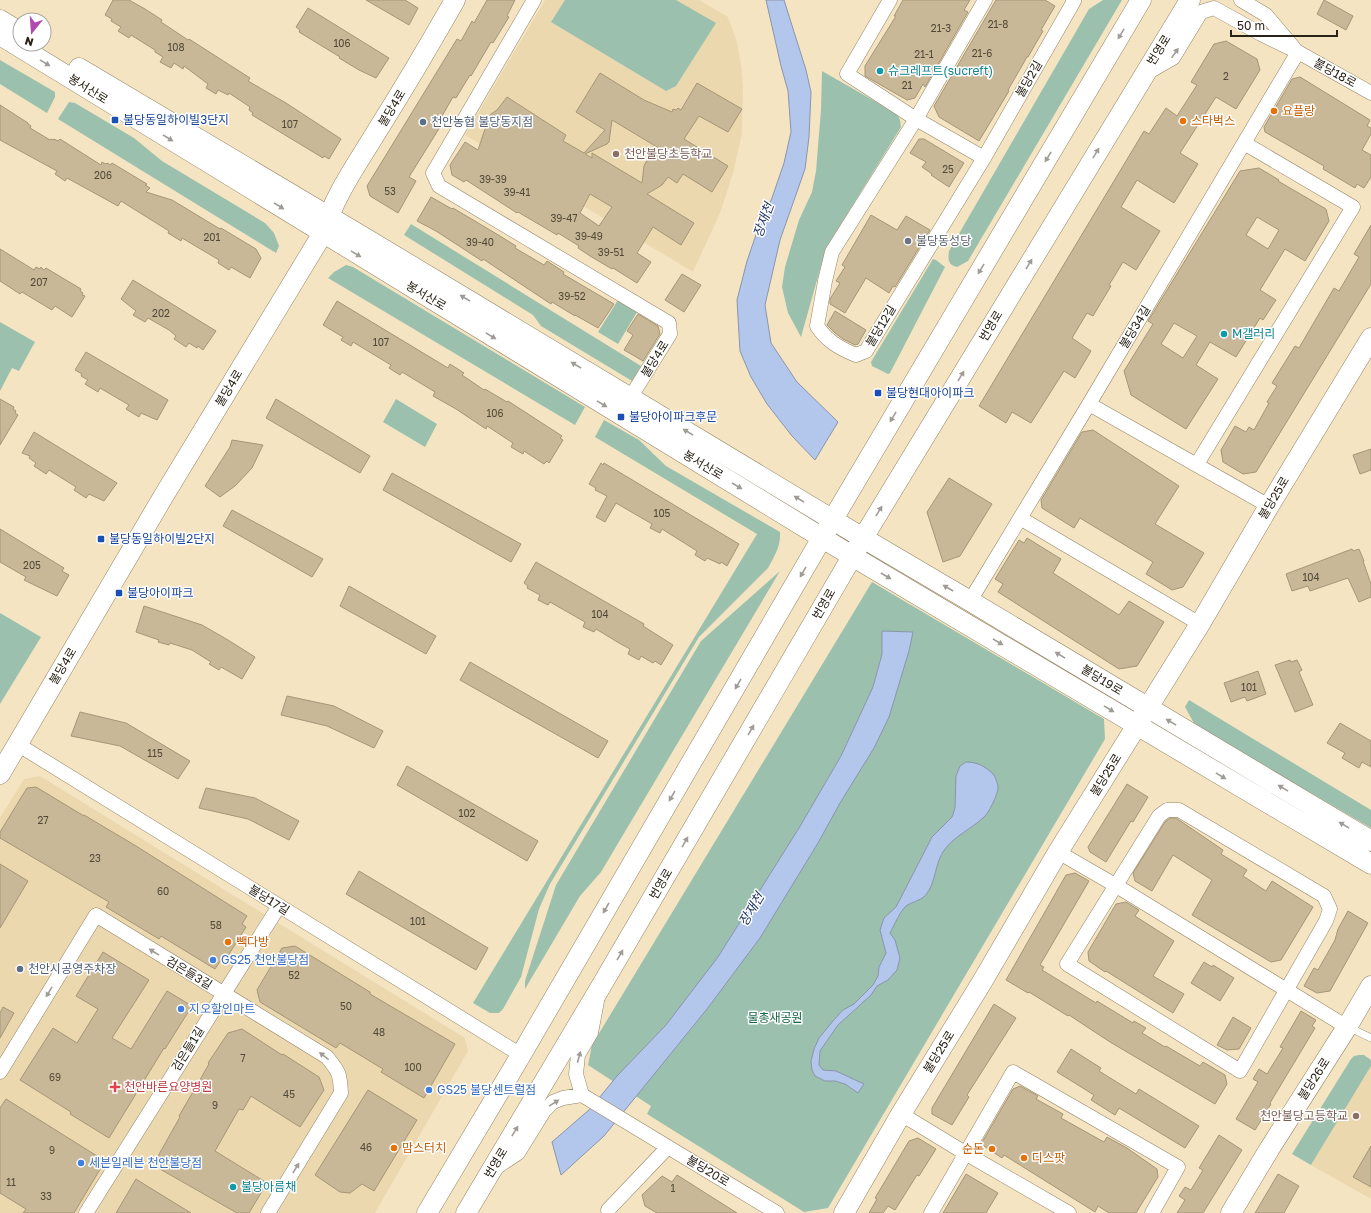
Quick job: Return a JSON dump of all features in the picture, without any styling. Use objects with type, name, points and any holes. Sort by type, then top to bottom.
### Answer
[{"type":"street","name":"불당4로","points":[[0,774],[163,497],[326,225],[343,187],[427,50],[455,0]]},
{"type":"street","name":"불당4로","points":[[534,0],[433,173],[439,186],[669,323],[670,334],[619,414]]},
{"type":"street","points":[[890,0],[847,74],[916,119],[984,158]]},
{"type":"street","name":"불당12길","points":[[984,158],[866,351],[856,355],[843,350],[824,336],[817,326],[832,252],[916,119],[985,0]]},
{"type":"street","name":"불당2길","points":[[984,158],[1074,1],[1073,0]]},
{"type":"street","points":[[427,1213],[823,538],[832,519],[1141,0]]},
{"type":"street","name":"번영로","points":[[466,1213],[600,988],[862,538],[1190,0]]},
{"type":"street","points":[[1241,0],[1266,15],[1298,52]]},
{"type":"street","name":"불당18로","points":[[1144,75],[1173,58],[1201,12],[1214,8],[1261,34],[1298,52],[1371,93]]},
{"type":"street","points":[[0,20],[12,27]]},
{"type":"street","name":"봉서산로","points":[[0,35],[326,225],[630,397],[832,519]]},
{"type":"street","name":"봉서산로","points":[[52,52],[326,225],[619,414],[852,556]]},
{"type":"street","name":"불당34길","points":[[970,601],[1298,52]]},
{"type":"street","points":[[1196,464],[1353,208],[1244,143]]},
{"type":"street","name":"불당25로","points":[[844,1213],[901,1114],[982,982],[1058,852],[1200,624],[1269,506],[1371,338]]},
{"type":"street","points":[[1089,404],[1269,506]]},
{"type":"street","points":[[1020,518],[1200,624]]},
{"type":"street","name":"불당19로","points":[[832,519],[1371,841]]},
{"type":"street","name":"불당19로","points":[[852,556],[958,618],[1136,726],[1371,864]]},
{"type":"street","name":"불당17길","points":[[18,744],[521,1055]]},
{"type":"street","points":[[1167,810],[1179,810],[1324,896],[1330,909],[1326,921],[1287,990],[1240,1071],[1067,964],[1159,816],[1167,810]]},
{"type":"street","points":[[1058,852],[1115,885],[1347,1027]]},
{"type":"street","name":"검은들1길","points":[[86,1213],[278,906]]},
{"type":"street","name":"검은들3길","points":[[0,1072],[96,915],[327,1057],[336,1068],[340,1077],[341,1093],[268,1213]]},
{"type":"street","name":"불당26로","points":[[1231,1213],[1371,986]]},
{"type":"street","points":[[491,1171],[518,1153],[544,1111],[553,1102],[563,1098],[582,1095],[576,1074],[578,1055],[591,1033],[600,988]]},
{"type":"street","points":[[931,1213],[1013,1072],[1178,1167],[1152,1213]]},
{"type":"street","name":"불당20로","points":[[582,1095],[777,1213]]},
{"type":"street","points":[[901,1114],[1069,1213]]},
{"type":"street","points":[[609,1212],[668,1147]]},
{"type":"lane","points":[[1347,1027],[1371,1038]]},
{"type":"shaded area","name":"천안불당초등학교","points":[[545,0],[699,0],[728,17],[737,42],[741,65],[743,87],[742,134],[733,173],[720,213],[693,272],[465,135]]},
{"type":"shaded area","points":[[40,776],[465,1038],[468,1051],[375,1213],[0,1213],[0,818],[24,779]]},
{"type":"shaded area","name":"천안불당고등학교","points":[[1371,1066],[1371,1199],[1311,1165]]},
{"type":"green space","points":[[565,0],[676,0],[716,23],[676,86],[666,91],[551,22]]},
{"type":"green space","points":[[1103,0],[1122,0],[968,261],[957,267],[952,265],[949,259],[949,251],[1089,9]]},
{"type":"green space","points":[[0,60],[55,92],[55,97],[47,113],[0,84]]},
{"type":"green space","points":[[822,71],[897,114],[901,127],[826,248],[801,337],[788,313],[782,287],[785,267],[799,220],[812,192],[816,171],[821,110]]},
{"type":"green space","points":[[69,102],[75,103],[134,138],[162,161],[265,223],[274,233],[279,246],[276,253],[58,119]]},
{"type":"green space","points":[[411,224],[641,366],[632,381],[541,326],[533,315],[404,235]]},
{"type":"green space","points":[[933,259],[945,267],[890,373],[888,374],[872,366],[871,362]]},
{"type":"green space","points":[[346,265],[353,267],[585,407],[575,425],[328,278],[334,272]]},
{"type":"green space","points":[[618,300],[637,312],[618,344],[598,332]]},
{"type":"green space","points":[[0,322],[35,342],[19,371],[12,368],[0,391]]},
{"type":"green space","points":[[396,399],[437,424],[425,447],[383,422]]},
{"type":"green space","points":[[604,420],[639,440],[666,466],[780,532],[780,537],[777,551],[768,568],[699,637],[550,884],[539,909],[521,977],[503,1009],[499,1013],[490,1013],[473,1003],[757,534],[595,437]]},
{"type":"green space","points":[[780,571],[601,872],[580,896],[525,989],[525,981],[556,885],[701,641]]},
{"type":"green space","name":"물총새공원","points":[[872,582],[1104,719],[1105,739],[828,1208],[804,1212],[647,1114],[651,1106],[588,1065],[592,1045]]},
{"type":"green space","points":[[0,613],[41,637],[0,704]]},
{"type":"green space","points":[[1189,700],[1371,810],[1371,828],[1195,725],[1185,707]]},
{"type":"green space","points":[[1364,1055],[1371,1060],[1371,1066],[1311,1165],[1292,1154],[1351,1059],[1354,1056]]},
{"type":"water","name":"장재천","points":[[766,0],[784,0],[806,70],[811,92],[809,137],[805,169],[780,240],[765,305],[771,343],[797,382],[838,422],[815,460],[792,436],[767,404],[751,377],[740,351],[737,300],[747,261],[784,163],[791,132],[788,91]]},
{"type":"water","name":"장재천","points":[[882,631],[913,632],[909,651],[889,717],[874,748],[840,803],[818,843],[760,938],[707,1009],[604,1136],[561,1175],[552,1142],[590,1109],[617,1076],[666,1025],[718,957],[799,828],[841,756],[873,687],[882,654]]},
{"type":"water","points":[[966,762],[981,765],[994,775],[998,788],[995,799],[985,816],[949,844],[941,854],[932,885],[925,896],[910,903],[899,915],[890,933],[895,940],[900,958],[897,970],[888,980],[877,986],[871,995],[838,1025],[820,1051],[819,1065],[823,1070],[836,1071],[864,1084],[858,1093],[845,1084],[835,1081],[825,1081],[815,1076],[812,1070],[811,1061],[814,1049],[819,1038],[832,1022],[843,1010],[854,1004],[873,985],[878,976],[879,967],[886,953],[880,930],[884,918],[896,907],[932,837],[952,817],[955,808],[956,776],[960,766]]},
{"type":"building","points":[[113,0],[129,0],[145,9],[188,40],[189,39],[250,78],[248,81],[286,103],[341,139],[329,159],[324,156],[323,158],[252,115],[253,113],[249,110],[250,107],[229,93],[228,95],[218,90],[216,94],[206,88],[208,84],[184,66],[183,69],[174,63],[171,68],[160,62],[163,57],[155,52],[155,50],[131,35],[129,38],[118,31],[121,27],[105,15]]},
{"type":"building","points":[[366,0],[405,0],[418,8],[409,25]]},
{"type":"building","points":[[487,0],[515,0],[507,16],[509,17],[493,43],[491,42],[471,76],[470,75],[456,98],[453,97],[442,116],[444,117],[439,126],[440,127],[409,177],[416,181],[398,213],[370,196],[367,186],[457,39],[461,41],[472,21],[474,23]]},
{"type":"building","points":[[903,0],[970,0],[964,10],[968,12],[925,87],[923,84],[915,98],[907,100],[865,76],[865,66],[896,16],[894,16]]},
{"type":"building","points":[[996,0],[1045,0],[1055,6],[1041,30],[1043,31],[979,141],[939,117],[934,106]]},
{"type":"building","points":[[1324,0],[1353,16],[1346,30],[1317,14]]},
{"type":"building","points":[[308,8],[389,58],[376,78],[359,70],[299,32],[300,30],[296,27]]},
{"type":"building","points":[[1226,41],[1257,59],[1260,70],[1236,109],[1216,97],[1180,153],[1198,164],[1174,203],[1137,180],[1121,207],[1160,231],[1136,270],[1123,262],[1093,316],[1087,313],[1072,338],[1091,351],[1075,378],[1064,371],[1031,423],[1012,412],[1006,423],[979,406],[1144,131],[1149,134],[1166,108],[1177,116],[1197,85],[1191,82],[1214,44]]},
{"type":"building","points":[[600,73],[644,100],[672,112],[673,109],[676,110],[678,108],[681,110],[697,83],[742,109],[728,132],[699,116],[684,139],[728,166],[712,192],[683,174],[677,183],[668,177],[662,185],[647,194],[694,223],[681,245],[653,227],[637,253],[651,262],[637,283],[590,256],[578,248],[579,246],[558,233],[557,235],[518,212],[517,213],[466,180],[464,182],[452,175],[450,165],[465,142],[478,150],[491,114],[497,110],[507,97],[566,135],[563,141],[584,153],[605,130],[576,112]],"holes":[[[612,120],[662,150],[646,162],[644,166],[642,183],[592,153],[592,158],[585,154],[609,142]],[[590,194],[612,207],[599,226],[580,213]]]},
{"type":"building","points":[[1300,77],[1370,120],[1367,126],[1371,128],[1371,134],[1362,150],[1371,155],[1371,177],[1364,188],[1357,184],[1355,188],[1323,169],[1324,166],[1265,132],[1264,127],[1292,79]]},
{"type":"building","points":[[0,105],[28,123],[31,126],[30,128],[50,140],[54,139],[58,141],[60,139],[101,165],[102,162],[111,165],[112,163],[147,184],[145,185],[150,188],[146,192],[172,200],[256,249],[261,258],[250,278],[231,267],[229,270],[218,263],[219,260],[182,238],[181,241],[168,233],[169,231],[121,201],[118,206],[67,178],[65,181],[55,174],[57,171],[0,140]]},
{"type":"building","points":[[919,139],[924,139],[964,163],[949,187],[922,167],[926,162],[910,153]]},
{"type":"building","points":[[1259,168],[1326,209],[1329,221],[1305,261],[1285,249],[1260,290],[1276,300],[1263,320],[1260,318],[1236,357],[1210,342],[1196,365],[1218,379],[1186,429],[1131,395],[1124,371],[1153,324],[1148,321],[1240,171]],"holes":[[[1257,217],[1279,230],[1268,249],[1246,235]],[[1174,323],[1197,336],[1183,358],[1161,344]]]},
{"type":"building","points":[[431,197],[452,209],[453,208],[500,236],[516,246],[515,248],[544,265],[547,261],[564,272],[563,274],[614,304],[598,328],[552,302],[551,304],[483,259],[482,261],[436,231],[417,221]]},
{"type":"building","points":[[871,215],[897,230],[906,216],[930,230],[895,287],[893,286],[889,293],[866,278],[845,313],[830,304],[830,299],[840,283],[836,281],[845,267],[842,265]]},
{"type":"building","points":[[1371,225],[1371,284],[1256,472],[1243,474],[1223,462],[1221,450],[1235,426],[1246,432],[1249,427],[1254,430],[1269,403],[1267,402],[1277,386],[1272,383],[1295,346],[1299,348],[1334,288],[1339,291],[1359,257],[1354,254]]},
{"type":"building","points":[[0,249],[34,270],[36,267],[40,269],[41,267],[44,270],[46,268],[81,289],[80,291],[83,293],[82,295],[85,296],[72,317],[55,306],[52,310],[22,292],[20,294],[0,281]]},
{"type":"building","points":[[682,274],[701,285],[684,312],[665,300]]},
{"type":"building","points":[[133,280],[216,331],[203,350],[198,346],[197,348],[189,343],[186,347],[174,339],[176,336],[169,330],[148,318],[145,322],[133,315],[136,311],[121,299]]},
{"type":"building","points":[[337,301],[448,368],[450,364],[464,373],[462,375],[484,390],[485,389],[507,402],[508,401],[562,436],[560,438],[563,440],[549,463],[547,461],[544,464],[524,451],[523,454],[511,447],[513,443],[487,426],[486,429],[433,396],[435,392],[402,372],[400,375],[389,368],[391,365],[353,342],[351,346],[341,340],[343,337],[323,325]]},
{"type":"building","points":[[835,311],[866,330],[858,344],[855,345],[843,339],[827,325]]},
{"type":"building","points":[[638,314],[658,326],[660,334],[643,361],[624,350],[633,335],[627,331]]},
{"type":"building","points":[[86,352],[168,400],[157,420],[141,413],[139,417],[126,409],[129,405],[100,388],[98,392],[85,384],[88,380],[75,370]]},
{"type":"building","points":[[0,399],[14,407],[13,409],[16,411],[15,413],[18,415],[0,445]]},
{"type":"building","points":[[276,399],[370,456],[360,473],[266,418]]},
{"type":"building","points":[[1093,430],[1179,486],[1155,524],[1204,553],[1183,587],[1172,590],[1146,574],[1153,562],[1080,518],[1074,528],[1042,508],[1041,500],[1082,432]]},
{"type":"building","points":[[34,432],[117,483],[104,501],[89,494],[86,498],[74,490],[76,487],[49,470],[46,474],[34,466],[36,463],[29,458],[30,456],[22,453]]},
{"type":"building","points":[[232,440],[263,445],[252,468],[235,486],[220,497],[205,486],[230,447]]},
{"type":"building","points":[[1371,449],[1371,470],[1360,474],[1353,455]]},
{"type":"building","points":[[601,463],[603,465],[604,463],[739,544],[727,566],[721,562],[720,564],[707,558],[705,561],[695,555],[697,551],[662,529],[660,533],[650,528],[652,524],[616,503],[605,522],[596,517],[607,496],[595,490],[596,488],[589,484]]},
{"type":"building","points":[[392,473],[521,544],[511,562],[383,490]]},
{"type":"building","points":[[949,478],[992,504],[960,556],[943,562],[927,512]]},
{"type":"building","points":[[232,510],[323,559],[312,577],[223,526]]},
{"type":"building","points":[[0,529],[64,568],[62,571],[69,575],[57,596],[24,580],[26,577],[0,562]]},
{"type":"building","points":[[1027,538],[1061,559],[1053,573],[1119,615],[1129,601],[1164,622],[1137,666],[1119,669],[998,592],[1003,584],[995,579],[1019,540],[1024,543]]},
{"type":"building","points":[[1352,549],[1353,551],[1359,549],[1364,561],[1371,584],[1371,597],[1359,602],[1348,578],[1310,591],[1308,586],[1292,591],[1286,574]]},
{"type":"building","points":[[536,562],[644,624],[643,626],[673,645],[661,665],[655,661],[653,663],[641,656],[639,660],[628,654],[630,649],[596,629],[594,632],[583,627],[585,622],[550,602],[548,605],[538,600],[540,595],[527,588],[528,586],[524,583]]},
{"type":"building","points":[[349,586],[436,636],[426,654],[340,606]]},
{"type":"building","points":[[144,606],[202,625],[255,657],[242,679],[221,667],[219,670],[209,664],[211,662],[192,650],[170,643],[169,645],[158,642],[159,640],[136,632]]},
{"type":"building","points":[[1290,660],[1291,662],[1297,660],[1302,670],[1299,672],[1313,705],[1295,712],[1275,665]]},
{"type":"building","points":[[470,662],[608,741],[598,758],[460,680]]},
{"type":"building","points":[[1258,671],[1266,694],[1247,701],[1245,697],[1231,702],[1224,683]]},
{"type":"building","points":[[287,696],[334,706],[383,731],[374,748],[327,726],[281,715]]},
{"type":"building","points":[[80,712],[126,723],[190,761],[178,779],[120,746],[71,736]]},
{"type":"building","points":[[1340,723],[1371,741],[1371,767],[1362,762],[1359,768],[1342,758],[1345,753],[1327,743]]},
{"type":"building","points":[[407,766],[538,841],[527,861],[397,785]]},
{"type":"building","points":[[1127,784],[1148,797],[1133,822],[1131,821],[1106,862],[1090,852],[1088,847]]},
{"type":"building","points":[[36,787],[136,846],[247,916],[242,924],[246,927],[224,962],[221,960],[215,969],[161,936],[159,939],[106,907],[109,902],[0,838],[0,832],[27,788]]},
{"type":"building","points":[[206,788],[255,798],[299,821],[289,840],[248,819],[199,808]]},
{"type":"building","points":[[1170,818],[1176,818],[1223,850],[1221,854],[1247,870],[1243,876],[1266,891],[1272,881],[1313,907],[1281,960],[1271,962],[1192,915],[1212,880],[1173,855],[1152,891],[1135,881],[1133,873],[1165,822]]},
{"type":"building","points":[[0,864],[28,881],[0,928]]},
{"type":"building","points":[[359,871],[488,948],[476,970],[346,894]]},
{"type":"building","points":[[1075,873],[1089,881],[1040,965],[1044,967],[1042,970],[1096,1003],[1097,1001],[1133,1023],[1134,1021],[1146,1028],[1142,1033],[1165,1047],[1166,1046],[1200,1066],[1203,1062],[1225,1075],[1227,1084],[1215,1104],[1110,1042],[1069,1015],[1068,1016],[1006,980],[1066,875]]},
{"type":"building","points":[[1126,902],[1139,910],[1135,916],[1174,941],[1153,976],[1184,994],[1173,1013],[1089,961],[1088,952],[1116,904]]},
{"type":"building","points":[[1348,911],[1368,923],[1330,991],[1317,993],[1304,986],[1314,968],[1318,970],[1335,940],[1338,929]]},
{"type":"building","points":[[295,946],[370,992],[370,994],[455,1044],[424,1098],[381,1072],[383,1069],[340,1043],[336,1048],[260,1002],[257,990],[282,948]]},
{"type":"building","points":[[103,952],[149,980],[112,1038],[131,1049],[167,991],[192,1006],[165,1049],[164,1048],[109,1138],[20,1080],[53,1028],[77,1043],[98,1009],[76,996]]},
{"type":"building","points":[[1204,962],[1212,967],[1213,965],[1234,978],[1220,1001],[1191,983]]},
{"type":"building","points":[[994,1004],[1016,1018],[967,1095],[969,1097],[952,1125],[932,1114],[932,1108]]},
{"type":"building","points":[[3,1007],[14,1013],[0,1038],[0,1013]]},
{"type":"building","points":[[1301,1011],[1316,1020],[1312,1026],[1315,1028],[1255,1130],[1236,1119],[1258,1082],[1253,1079],[1259,1069],[1267,1074],[1283,1048],[1280,1047]]},
{"type":"building","points":[[1233,1017],[1251,1028],[1239,1049],[1227,1050],[1217,1045]]},
{"type":"building","points":[[242,1029],[319,1077],[324,1090],[300,1127],[251,1096],[243,1110],[239,1109],[215,1151],[267,1183],[249,1213],[237,1213],[153,1165],[209,1064],[208,1063],[228,1033]]},
{"type":"building","points":[[1071,1049],[1101,1068],[1099,1071],[1136,1094],[1139,1089],[1199,1126],[1185,1148],[1119,1108],[1115,1115],[1091,1100],[1094,1095],[1057,1072]]},
{"type":"building","points":[[1020,1086],[1038,1096],[1036,1099],[1063,1114],[1061,1118],[1104,1142],[1107,1137],[1127,1148],[1157,1169],[1158,1177],[1136,1213],[1109,1213],[1098,1206],[1095,1212],[1004,1155],[1002,1158],[981,1144],[1013,1089]]},
{"type":"building","points":[[368,1090],[417,1120],[374,1191],[362,1184],[350,1193],[340,1192],[315,1175]]},
{"type":"building","points":[[6,1099],[105,1161],[74,1213],[23,1213],[26,1209],[0,1193],[0,1108]]},
{"type":"building","points":[[1219,1135],[1242,1150],[1203,1213],[1177,1213],[1185,1200],[1179,1196],[1185,1187],[1191,1190],[1203,1170],[1199,1168]]},
{"type":"building","points":[[918,1138],[936,1149],[919,1176],[917,1175],[895,1210],[888,1206],[883,1213],[869,1213],[877,1199],[875,1198],[909,1141]]},
{"type":"building","points":[[1371,1146],[1371,1187],[1353,1177]]},
{"type":"building","points":[[966,1174],[998,1193],[986,1213],[943,1213]]},
{"type":"building","points":[[1278,1174],[1299,1186],[1284,1213],[1255,1213]]},
{"type":"building","points":[[677,1175],[737,1213],[657,1213],[645,1206],[642,1195],[662,1176],[672,1182]]},
{"type":"building","points":[[136,1179],[147,1186],[191,1213],[116,1213]]},
{"type":"place","name":"슈크레프트(sucreft)","points":[[880,71]]},
{"type":"place","name":"요플랑","points":[[1274,111]]},
{"type":"place","name":"불당동일하이빌3단지","points":[[115,120]]},
{"type":"place","name":"스타벅스","points":[[1183,121]]},
{"type":"place","name":"천안농협 불당동지점","points":[[423,122]]},
{"type":"place","name":"천안불당초등학교","points":[[616,154]]},
{"type":"place","name":"불당동성당","points":[[908,241]]},
{"type":"place","name":"M갤러리","points":[[1224,334]]},
{"type":"place","name":"불당현대아이파크","points":[[878,393]]},
{"type":"place","name":"불당아이파크후문","points":[[621,417]]},
{"type":"place","name":"불당동일하이빌2단지","points":[[101,539]]},
{"type":"place","name":"불당아이파크","points":[[119,593]]},
{"type":"place","name":"빽다방","points":[[228,942]]},
{"type":"place","name":"GS25 천안불당점","points":[[213,960]]},
{"type":"place","name":"천안시공영주차장","points":[[20,969]]},
{"type":"place","name":"지오할인마트","points":[[181,1009]]},
{"type":"place","name":"천안바른요양병원","points":[[115,1087]]},
{"type":"place","name":"GS25 불당센트럴점","points":[[429,1090]]},
{"type":"place","name":"천안불당고등학교","points":[[1356,1116]]},
{"type":"place","name":"맘스터치","points":[[394,1148]]},
{"type":"place","name":"순돈","points":[[992,1149]]},
{"type":"place","name":"디스팟","points":[[1024,1158]]},
{"type":"place","name":"세븐일레븐 천안불당점","points":[[81,1163]]},
{"type":"place","name":"불당아름채","points":[[233,1187]]}]
